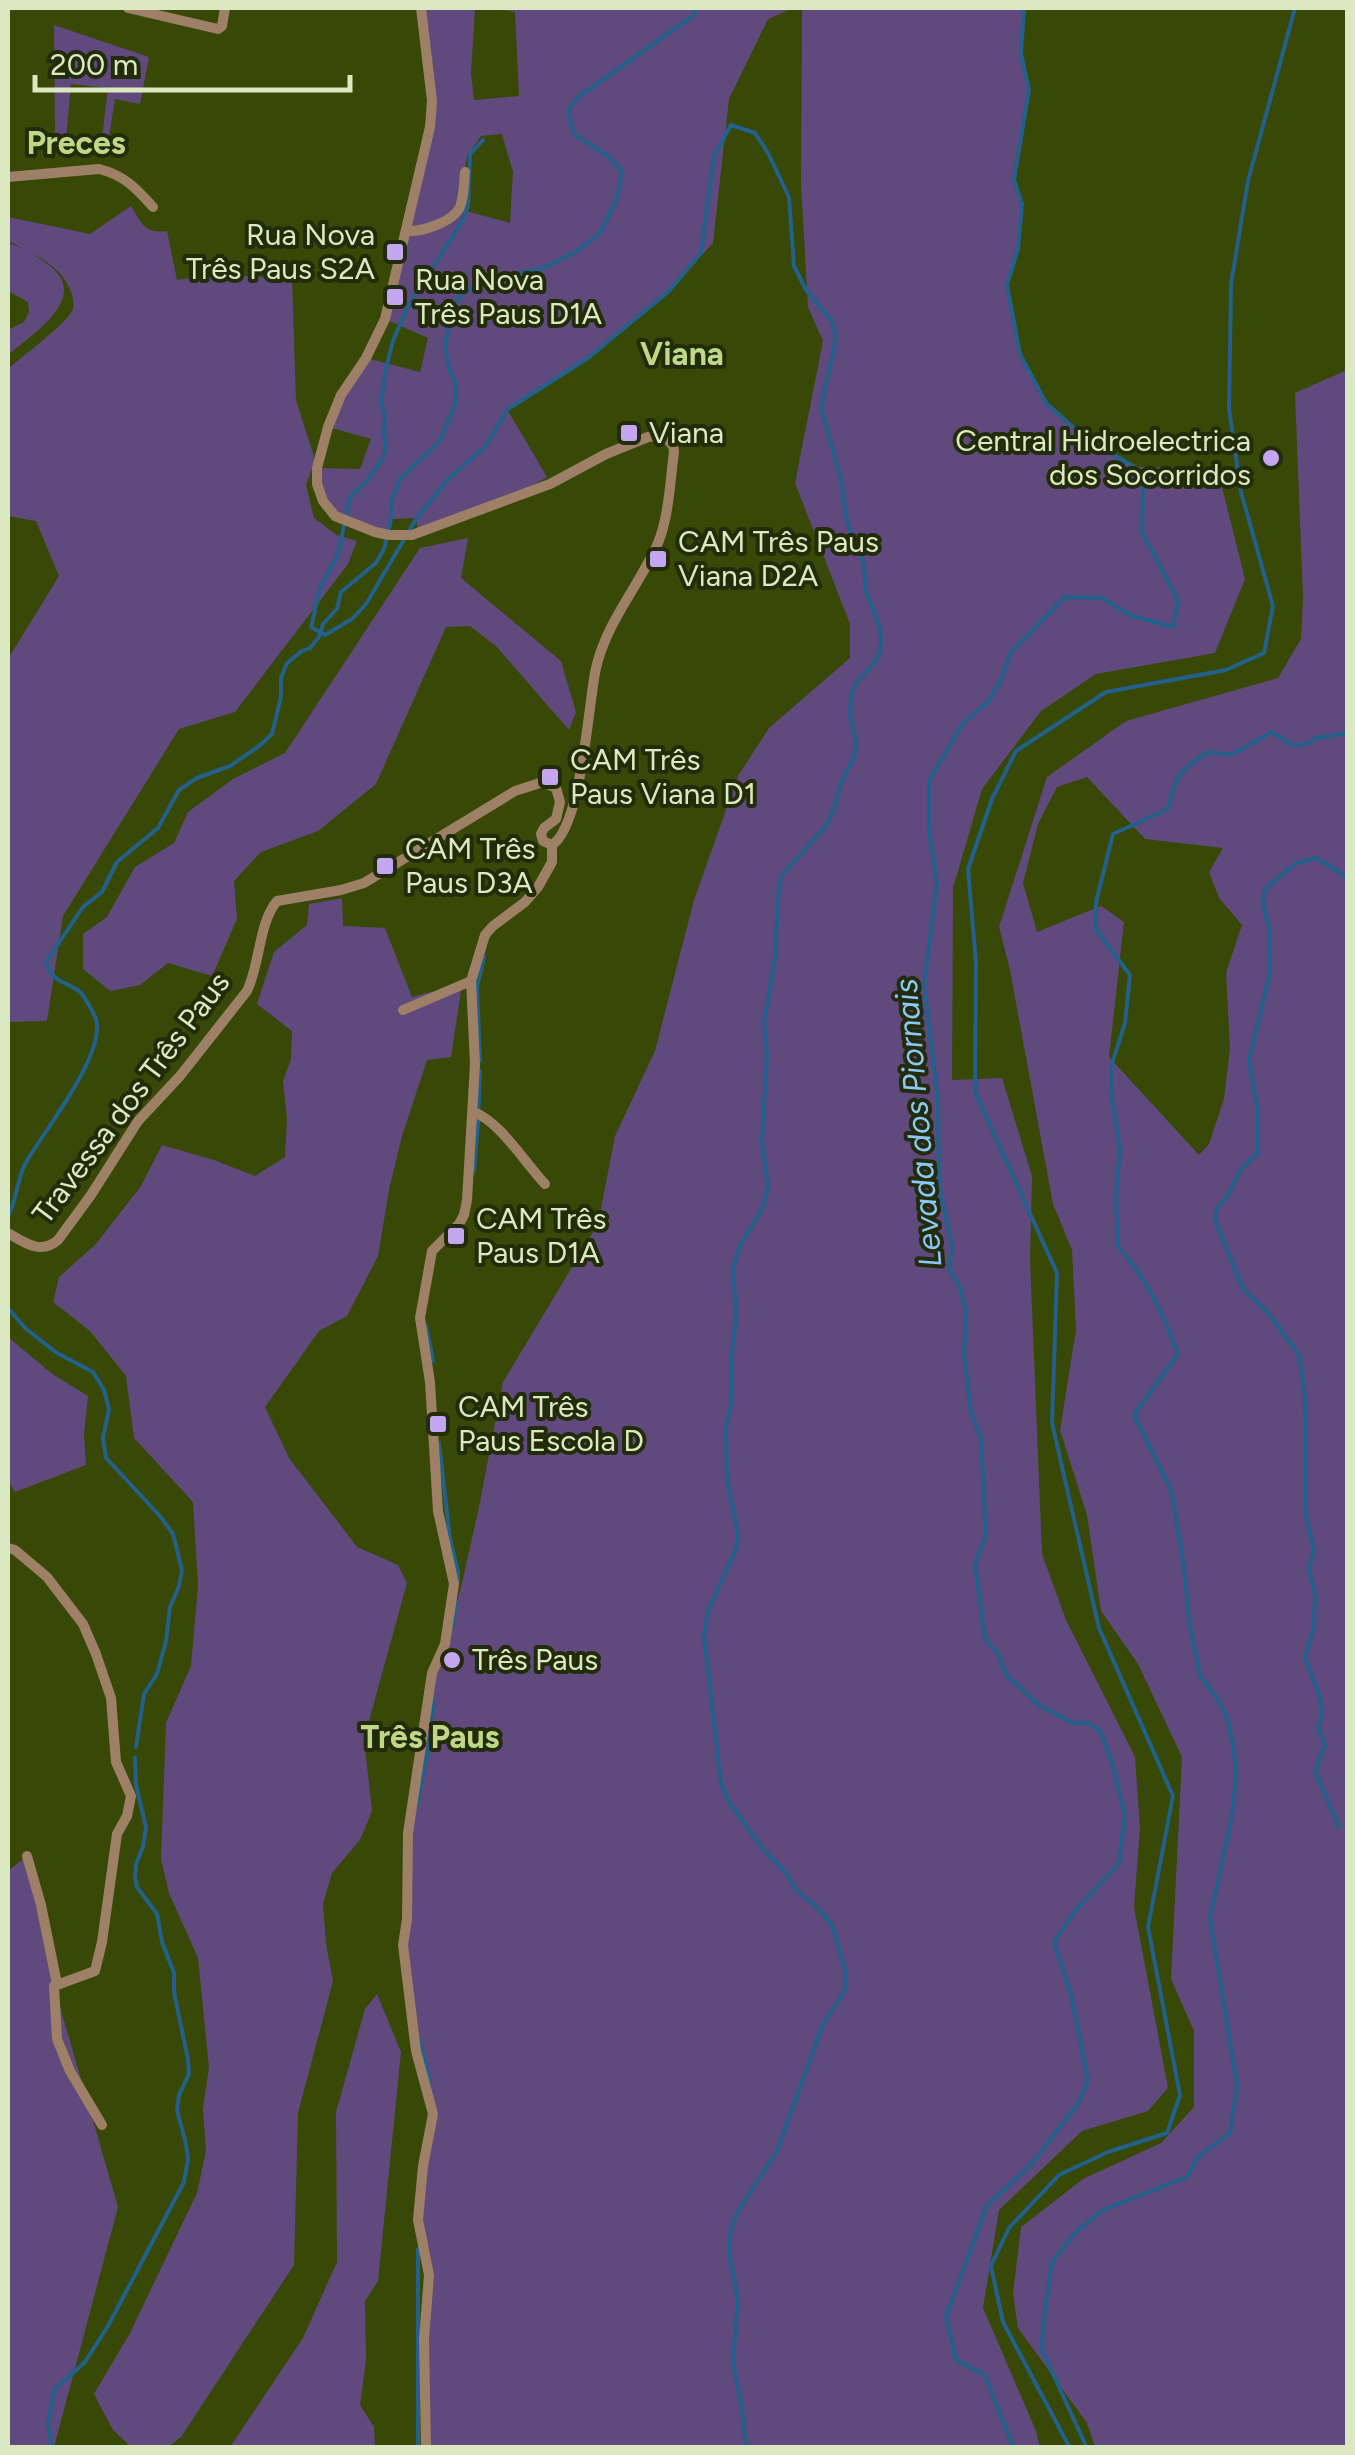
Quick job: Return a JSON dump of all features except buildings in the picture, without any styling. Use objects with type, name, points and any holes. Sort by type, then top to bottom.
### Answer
[{"type":"street","points":[[128,8],[218,29],[225,8]]},
{"type":"street","points":[[421,8],[432,110],[386,320],[340,395],[319,458],[317,484],[323,502],[341,520],[389,536],[419,533],[550,484],[632,442],[656,436],[666,438],[674,452],[658,543],[608,633],[596,667],[584,758],[570,812],[558,841],[552,845],[552,862],[538,887],[485,934],[471,980],[475,1064],[468,1200],[459,1224],[432,1251],[420,1318],[430,1382],[438,1511],[454,1584],[445,1644],[432,1672],[408,1833],[404,1945],[416,2051],[433,2114],[418,2220],[429,2264],[424,2339],[426,2448]]},
{"type":"street","points":[[8,177],[98,169],[113,172],[128,180],[153,208]]},
{"type":"street","points":[[406,230],[414,232],[452,216],[459,209],[465,172]]},
{"type":"street","name":"Travessa dos Três Paus","points":[[8,1234],[33,1247],[52,1245],[58,1240],[138,1121],[180,1076],[247,990],[276,901],[364,883],[515,791],[543,782],[556,788],[560,798],[556,819],[541,834],[542,841],[552,845]]},
{"type":"street","points":[[403,1010],[471,980]]},
{"type":"street","points":[[473,1112],[495,1124],[545,1184]]},
{"type":"street","points":[[8,1548],[47,1577],[84,1624],[110,1698],[116,1762],[131,1796],[127,1816],[117,1834],[95,1971],[56,1984]]},
{"type":"street","points":[[27,1856],[42,1905],[56,1984],[57,2039],[70,2071],[102,2125]]},
{"type":"shaded area","points":[[421,8],[475,8],[471,73],[474,100],[519,96],[515,12],[494,8],[793,8],[768,19],[729,99],[713,243],[669,290],[587,358],[507,409],[547,477],[525,490],[419,533],[415,518],[391,519],[388,533],[328,510],[317,468],[360,469],[371,439],[328,427],[366,358],[420,372],[428,338],[385,319],[430,127]],"holes":[[[502,134],[513,172],[510,223],[459,209],[467,156],[481,136]]]},
{"type":"shaded area","points":[[802,8],[1025,8],[1022,54],[1030,90],[1015,180],[1023,203],[1018,249],[1008,285],[1021,354],[1046,403],[1084,435],[1136,467],[1217,467],[1245,579],[1215,653],[1096,674],[1041,711],[982,789],[953,888],[952,1080],[1002,1078],[1032,1176],[1030,1260],[1042,1554],[1066,1620],[1135,1757],[1140,1828],[1134,1907],[1168,2088],[1148,2111],[1082,2131],[999,2210],[983,2308],[1040,2447],[426,2447],[429,2275],[423,2243],[423,2166],[433,2114],[405,1969],[408,1833],[432,1673],[445,1644],[461,1587],[503,1382],[598,1224],[615,1136],[655,1051],[694,900],[738,776],[769,728],[850,658],[850,624],[795,483],[823,341],[808,307],[801,185]]},
{"type":"shaded area","points":[[54,25],[149,57],[140,104],[115,99],[106,156],[100,154],[108,88],[71,84],[66,139],[55,138]]},
{"type":"shaded area","points":[[131,206],[148,229],[167,231],[177,280],[215,274],[292,279],[296,400],[315,460],[306,485],[314,518],[337,535],[357,541],[348,564],[235,712],[179,729],[63,916],[47,1021],[8,1022],[8,659],[59,576],[36,521],[8,516],[8,369],[63,323],[73,303],[62,275],[33,254],[58,274],[64,285],[63,297],[49,319],[8,355],[8,330],[24,322],[29,312],[28,302],[8,291],[8,243],[24,249],[8,241],[8,217],[90,234]]},
{"type":"shaded area","points":[[1347,370],[1347,2447],[1095,2447],[1087,2423],[1018,2328],[1013,2294],[1021,2227],[1083,2179],[1161,2143],[1194,2107],[1194,2031],[1171,1979],[1182,1757],[1138,1664],[1101,1611],[1087,1515],[1060,1430],[1076,1330],[1072,1250],[1053,1204],[999,927],[1047,777],[1126,721],[1278,678],[1301,639],[1295,393]],"holes":[[[1087,777],[1145,839],[1223,848],[1209,872],[1219,898],[1242,925],[1226,973],[1230,1048],[1224,1099],[1209,1144],[1199,1155],[1109,1057],[1124,922],[1101,906],[1037,932],[1023,883],[1038,824],[1057,787]]]},
{"type":"shaded area","points":[[468,538],[461,578],[561,661],[576,712],[569,730],[497,647],[470,626],[446,627],[376,784],[318,831],[261,852],[234,881],[237,919],[212,976],[168,963],[140,985],[110,991],[83,969],[83,934],[107,917],[135,867],[174,843],[188,812],[233,779],[285,753],[420,548]]},
{"type":"shaded area","points":[[342,898],[343,926],[385,928],[412,997],[462,984],[451,1057],[427,1060],[402,1136],[378,1256],[347,1316],[319,1331],[265,1407],[289,1458],[357,1547],[398,1565],[407,1583],[364,1739],[372,1811],[360,1840],[332,1873],[323,1904],[333,1981],[298,2113],[294,2265],[181,2437],[168,2447],[131,2447],[113,2430],[94,2394],[130,2333],[197,2193],[206,2151],[203,2109],[209,2067],[198,1958],[169,1893],[161,1859],[166,1723],[191,1666],[198,1585],[193,1502],[134,1438],[126,1376],[90,1331],[53,1302],[59,1277],[96,1244],[141,1186],[162,1145],[255,1176],[285,1157],[283,1081],[291,1059],[292,1031],[257,1004],[274,952],[307,925],[309,904]]},
{"type":"shaded area","points":[[8,1337],[51,1373],[88,1396],[86,1465],[15,1492],[8,1481]]},
{"type":"shaded area","points":[[27,1856],[54,1986],[118,2207],[54,2447],[8,2448],[8,1871]]},
{"type":"shaded area","points":[[377,1994],[401,2052],[378,2281],[365,2301],[366,2360],[360,2405],[374,2427],[375,2447],[230,2447],[303,2338],[337,2262],[336,2112],[365,2009]]},
{"type":"waterway","points":[[8,1216],[25,1164],[83,1072],[97,1034],[96,1019],[84,997],[56,978],[46,962],[83,907],[102,892],[117,862],[158,828],[179,790],[197,778],[230,766],[272,734],[287,663],[310,648],[337,609],[341,592],[376,563],[384,549],[391,502],[400,479],[439,442],[450,417],[456,384],[445,344],[454,303],[466,291],[490,278],[544,268],[577,251],[600,233],[617,199],[622,171],[609,157],[574,134],[568,112],[577,98],[694,15],[696,8]]},
{"type":"waterway","name":"Levada dos Piornais","points":[[1013,2448],[986,2376],[956,2360],[946,2317],[987,2205],[1028,2168],[1078,2104],[1088,2081],[1071,1994],[1054,1942],[1075,1911],[1119,1863],[1125,1815],[1100,1731],[1089,1723],[1073,1723],[1040,1706],[1006,1675],[999,1655],[985,1639],[975,1564],[986,1535],[981,1439],[971,1412],[964,1354],[966,1312],[960,1287],[949,1270],[952,1245],[939,1186],[938,1100],[924,986],[937,883],[929,831],[929,781],[963,723],[988,702],[1011,652],[1065,597],[1101,598],[1132,616],[1173,627],[1178,600],[1142,532],[1143,488],[1136,468],[1083,436],[1046,403],[1020,354],[1007,285],[1018,249],[1022,204],[1014,180],[1029,90],[1021,54],[1024,8]]},
{"type":"waterway","points":[[1070,2448],[1003,2322],[991,2266],[1009,2228],[1059,2175],[1108,2152],[1167,2133],[1180,2095],[1148,1927],[1173,1796],[1099,1628],[1052,1423],[1057,1273],[975,1092],[976,963],[968,869],[992,799],[1016,751],[1106,692],[1226,670],[1264,653],[1273,606],[1241,492],[1229,409],[1231,284],[1248,181],[1295,8]]},
{"type":"waterway","points":[[483,140],[470,154],[468,206],[462,222],[407,308],[393,341],[381,403],[385,416],[384,457],[350,497],[338,554],[320,589],[311,627],[325,635],[352,619],[366,604],[416,519],[449,478],[485,447],[508,409],[588,358],[669,291],[701,253],[714,156],[731,125],[755,133],[768,153],[789,197],[794,266],[806,290],[832,321],[834,350],[822,411],[841,479],[847,522],[864,564],[866,592],[880,628],[880,652],[851,696],[854,757],[834,809],[826,826],[783,874],[779,885],[775,958],[764,1023],[767,1054],[762,1142],[768,1187],[763,1207],[740,1246],[733,1268],[736,1315],[731,1406],[726,1428],[727,1478],[738,1534],[736,1549],[708,1611],[704,1635],[721,1783],[729,1802],[763,1849],[833,1927],[845,1970],[845,1990],[823,2024],[777,2151],[731,2229],[729,2253],[738,2300],[733,2361],[746,2448]]},
{"type":"waterway","points":[[1087,2448],[1042,2350],[1052,2262],[1075,2233],[1103,2210],[1187,2177],[1198,2157],[1230,2133],[1237,2085],[1210,1918],[1232,1816],[1234,1750],[1220,1703],[1200,1675],[1171,1490],[1134,1415],[1178,1354],[1153,1297],[1118,1247],[1120,1149],[1111,1067],[1125,1023],[1130,975],[1095,928],[1096,902],[1113,834],[1168,809],[1180,775],[1208,752],[1231,755],[1272,732],[1292,745],[1348,733]]},
{"type":"waterway","points":[[1339,1827],[1315,1771],[1325,1745],[1318,1728],[1322,1715],[1320,1697],[1305,1657],[1314,1628],[1315,1595],[1309,1569],[1314,1552],[1306,1514],[1305,1397],[1299,1355],[1269,1314],[1243,1289],[1215,1220],[1217,1208],[1241,1169],[1258,1153],[1258,1113],[1249,1060],[1270,973],[1265,889],[1296,863],[1317,858],[1348,878]]},
{"type":"waterway","points":[[480,1061],[477,987],[484,957]]},
{"type":"waterway","points":[[474,1171],[480,1071]]},
{"type":"waterway","points":[[8,1308],[25,1328],[57,1353],[93,1372],[109,1409],[103,1438],[106,1458],[173,1534],[182,1570],[170,1607],[157,1674],[144,1694],[136,1747]]},
{"type":"waterway","points":[[426,1326],[433,1361]]},
{"type":"waterway","points":[[439,1443],[458,1582]]},
{"type":"waterway","points":[[453,1627],[456,1601]]},
{"type":"waterway","points":[[417,1805],[434,1699]]},
{"type":"waterway","points":[[52,2448],[48,2425],[54,2390],[85,2362],[108,2326],[184,2182],[188,2159],[177,2110],[189,2074],[188,2060],[174,1992],[174,1973],[157,1914],[135,1878],[146,1827],[136,1785],[135,1758]]},
{"type":"waterway","points":[[419,2038],[430,2082]]},
{"type":"waterway","points":[[418,2249],[418,2448]]},
{"type":"place","name":"Rua Nova Três Paus S2A","points":[[395,252]]},
{"type":"place","name":"Rua Nova Três Paus D1A","points":[[395,297]]},
{"type":"place","name":"Viana","points":[[629,433]]},
{"type":"place","name":"Central Hidroelectrica dos Socorridos","points":[[1271,458]]},
{"type":"place","name":"CAM Três Paus Viana D2A","points":[[658,559]]},
{"type":"place","name":"CAM Três Paus Viana D1","points":[[550,777]]},
{"type":"place","name":"CAM Três Paus D3A","points":[[385,866]]},
{"type":"place","name":"CAM Três Paus D1A","points":[[456,1236]]},
{"type":"place","name":"CAM Três Paus Escola D","points":[[438,1424]]},
{"type":"place","name":"Três Paus","points":[[452,1660]]},
{"type":"district","name":"Preces","points":[[76,143]]},
{"type":"district","name":"Viana","points":[[682,354]]},
{"type":"district","name":"Três Paus","points":[[430,1737]]}]
